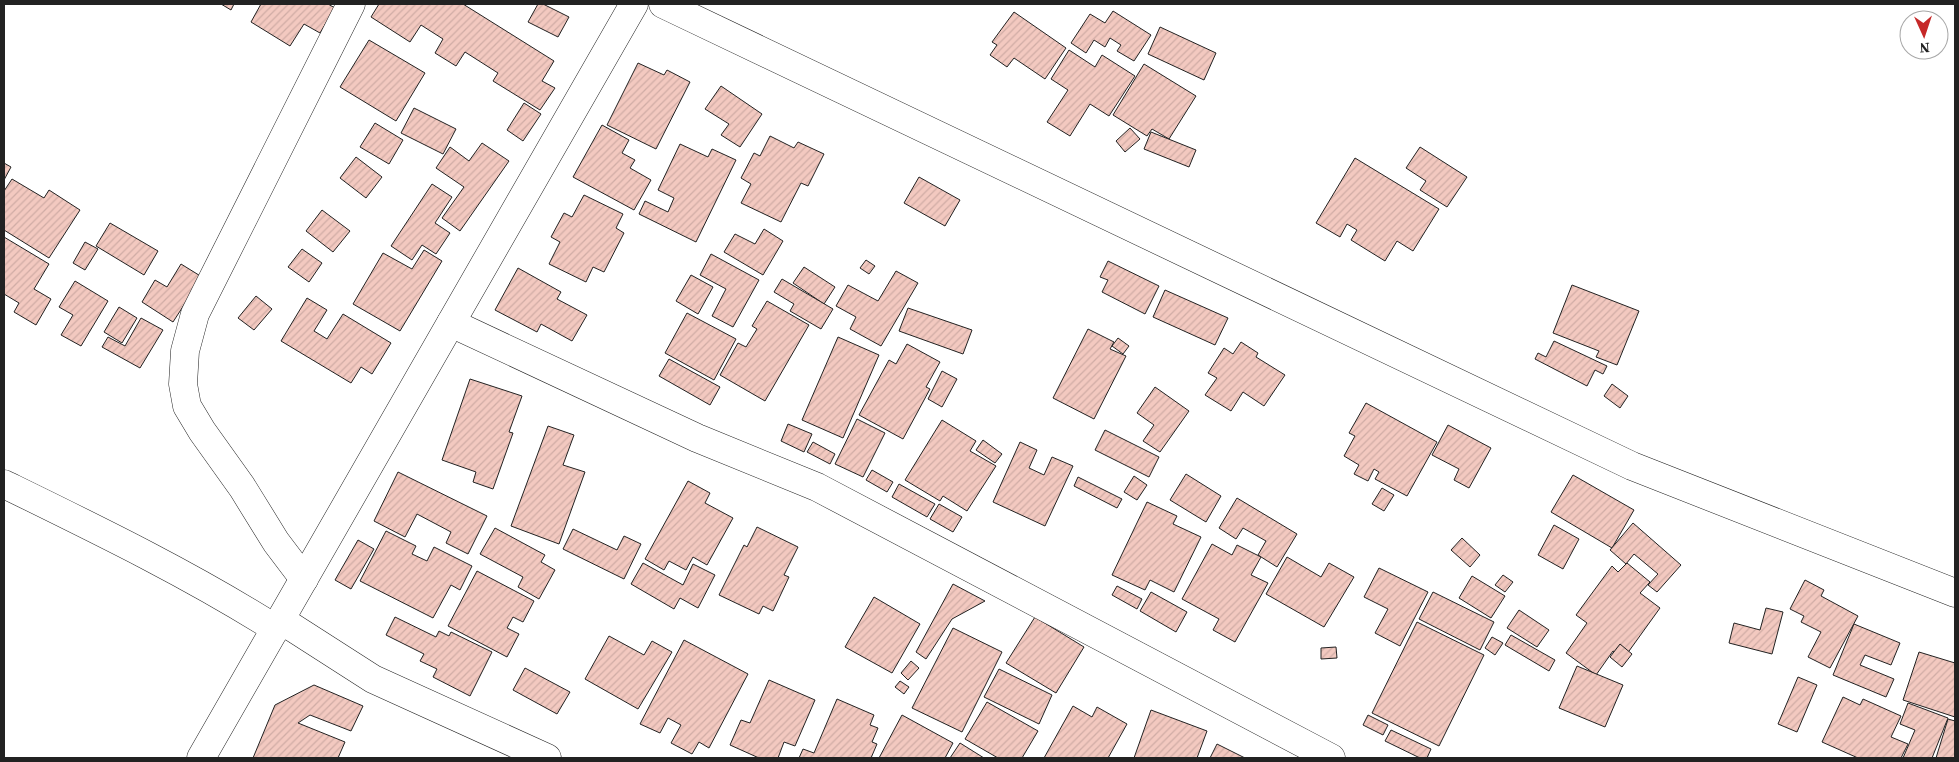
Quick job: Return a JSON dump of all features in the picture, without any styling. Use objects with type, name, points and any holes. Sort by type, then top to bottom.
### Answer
[{"type":"street","points":[[304,579],[276,542],[242,487],[202,432],[187,406],[183,384],[185,352],[195,314],[351,4]]},
{"type":"street","points":[[201,758],[634,4]]},
{"type":"street","points":[[663,4],[1632,466],[1955,593]]},
{"type":"street","points":[[450,323],[698,438],[817,487],[1331,758]]},
{"type":"street","points":[[4,484],[108,535],[279,624],[373,680],[547,758]]},
{"type":"building","points":[[221,4],[234,4],[231,10]]},
{"type":"building","points":[[261,4],[328,4],[335,8],[320,33],[304,24],[290,46],[251,22]]},
{"type":"building","points":[[379,4],[463,4],[554,61],[542,81],[555,88],[540,110],[493,81],[498,73],[465,52],[456,66],[435,53],[443,39],[421,25],[410,42],[371,17]]},
{"type":"building","points":[[538,4],[543,4],[569,17],[558,37],[528,22]]},
{"type":"building","points":[[1113,11],[1151,35],[1134,61],[1117,51],[1121,45],[1110,38],[1105,47],[1094,40],[1086,53],[1071,43],[1090,14],[1105,23]]},
{"type":"building","points":[[1014,12],[1066,48],[1045,79],[1014,58],[1007,67],[990,55],[997,45],[992,42]]},
{"type":"building","points":[[1160,27],[1216,53],[1204,80],[1148,54]]},
{"type":"building","points":[[369,40],[425,73],[396,121],[340,87]]},
{"type":"building","points":[[1069,50],[1095,67],[1102,55],[1135,76],[1109,116],[1090,104],[1070,136],[1047,122],[1068,90],[1051,79]]},
{"type":"building","points":[[638,63],[664,75],[667,70],[690,82],[656,149],[607,125]]},
{"type":"building","points":[[1144,64],[1196,96],[1169,139],[1152,129],[1147,136],[1113,115]]},
{"type":"building","points":[[721,86],[762,114],[740,147],[721,135],[729,124],[705,109]]},
{"type":"building","points":[[524,103],[541,114],[523,141],[507,130]]},
{"type":"building","points":[[414,108],[456,129],[443,154],[401,133]]},
{"type":"building","points":[[375,123],[403,140],[389,164],[360,147]]},
{"type":"building","points":[[602,125],[629,140],[622,153],[635,160],[630,168],[651,180],[634,210],[573,177]]},
{"type":"building","points":[[1130,128],[1140,139],[1125,152],[1116,141]]},
{"type":"building","points":[[1151,132],[1196,150],[1189,167],[1144,149]]},
{"type":"building","points":[[770,136],[794,148],[798,142],[824,154],[808,186],[801,183],[781,222],[741,203],[751,184],[741,178],[754,153],[760,156]]},
{"type":"building","points":[[482,143],[509,161],[460,231],[442,218],[464,187],[436,168],[450,147],[469,161]]},
{"type":"building","points":[[680,144],[708,157],[712,149],[736,160],[696,242],[639,214],[645,201],[668,212],[674,198],[658,190]]},
{"type":"building","points":[[1420,147],[1467,177],[1447,207],[1420,190],[1426,181],[1406,168]]},
{"type":"building","points":[[356,157],[382,177],[366,198],[340,178]]},
{"type":"building","points":[[1355,158],[1439,209],[1413,251],[1397,241],[1385,261],[1351,240],[1357,230],[1347,224],[1340,237],[1316,223]]},
{"type":"building","points":[[4,163],[11,167],[4,180]]},
{"type":"building","points":[[919,177],[960,200],[945,226],[904,203]]},
{"type":"building","points":[[12,179],[44,198],[49,190],[80,210],[49,258],[4,230],[4,191]]},
{"type":"building","points":[[432,184],[452,197],[435,223],[450,233],[436,254],[422,245],[412,260],[391,246]]},
{"type":"building","points":[[584,195],[623,214],[616,228],[624,233],[604,272],[593,267],[586,282],[549,264],[560,242],[551,237],[564,213],[572,217]]},
{"type":"building","points":[[322,210],[350,231],[333,252],[306,231]]},
{"type":"building","points":[[110,223],[158,251],[144,275],[96,246]]},
{"type":"building","points":[[764,229],[783,241],[763,275],[724,252],[735,234],[755,244]]},
{"type":"building","points":[[4,237],[49,264],[34,289],[51,299],[36,325],[14,312],[19,303],[4,294]]},
{"type":"building","points":[[85,242],[98,249],[85,270],[73,263]]},
{"type":"building","points":[[302,249],[322,263],[309,282],[288,267]]},
{"type":"building","points":[[424,250],[442,261],[400,331],[353,304],[383,253],[412,269]]},
{"type":"building","points":[[711,254],[759,280],[733,327],[712,316],[726,289],[700,275]]},
{"type":"building","points":[[866,260],[875,266],[869,274],[860,268]]},
{"type":"building","points":[[1108,261],[1159,286],[1145,314],[1102,292],[1108,280],[1100,277]]},
{"type":"building","points":[[181,264],[202,277],[173,322],[142,302],[155,280],[167,287]]},
{"type":"building","points":[[804,267],[835,287],[824,304],[793,283]]},
{"type":"building","points":[[518,268],[561,292],[557,299],[587,315],[572,341],[541,324],[537,332],[495,310]]},
{"type":"building","points":[[896,271],[918,283],[881,346],[850,329],[856,317],[836,306],[848,285],[878,301]]},
{"type":"building","points":[[691,275],[713,287],[698,314],[676,301]]},
{"type":"building","points":[[782,279],[833,309],[821,329],[790,311],[794,304],[774,292]]},
{"type":"building","points":[[75,281],[108,301],[81,346],[61,335],[73,315],[59,307]]},
{"type":"building","points":[[1572,285],[1639,311],[1617,365],[1596,357],[1599,351],[1553,333]]},
{"type":"building","points":[[1165,290],[1228,318],[1215,345],[1153,317]]},
{"type":"building","points":[[256,296],[272,309],[254,330],[238,318]]},
{"type":"building","points":[[307,298],[327,310],[314,331],[327,339],[343,314],[391,343],[372,374],[361,367],[351,383],[281,341]]},
{"type":"building","points":[[767,301],[809,325],[765,401],[720,375],[738,343],[746,347],[757,329],[752,326]]},
{"type":"building","points":[[119,307],[137,318],[122,343],[104,332]]},
{"type":"building","points":[[908,308],[972,330],[963,354],[899,331]]},
{"type":"building","points":[[687,313],[736,339],[714,380],[665,353]]},
{"type":"building","points":[[141,318],[163,330],[140,368],[102,347],[108,337],[125,346]]},
{"type":"building","points":[[1088,329],[1114,342],[1110,349],[1126,356],[1094,419],[1053,398]]},
{"type":"building","points":[[838,337],[879,355],[843,438],[802,420]]},
{"type":"building","points":[[1118,338],[1129,346],[1123,354],[1112,346]]},
{"type":"building","points":[[1554,341],[1607,366],[1603,374],[1595,370],[1587,386],[1535,359],[1538,353],[1546,357]]},
{"type":"building","points":[[1241,342],[1258,353],[1256,357],[1285,375],[1264,406],[1243,392],[1231,411],[1205,395],[1217,378],[1208,373],[1224,348],[1233,354]]},
{"type":"building","points":[[907,344],[940,362],[926,387],[930,389],[903,439],[859,415],[889,360],[896,364]]},
{"type":"building","points":[[669,359],[720,387],[710,405],[659,376]]},
{"type":"building","points":[[942,371],[957,379],[942,407],[928,399]]},
{"type":"building","points":[[470,379],[522,396],[509,432],[513,433],[493,489],[473,482],[476,472],[442,460]]},
{"type":"building","points":[[1612,384],[1628,396],[1620,408],[1604,396]]},
{"type":"building","points":[[1155,387],[1189,411],[1160,452],[1143,441],[1154,425],[1137,413]]},
{"type":"building","points":[[1366,403],[1437,442],[1407,496],[1375,479],[1379,472],[1374,469],[1368,481],[1354,474],[1359,465],[1344,456],[1355,436],[1349,433]]},
{"type":"building","points":[[857,419],[885,433],[863,477],[835,464]]},
{"type":"building","points":[[942,420],[976,441],[970,451],[996,466],[967,511],[943,496],[940,501],[905,480]]},
{"type":"building","points":[[788,424],[812,434],[804,452],[781,441]]},
{"type":"building","points":[[1448,425],[1491,448],[1469,488],[1454,480],[1459,469],[1432,455]]},
{"type":"building","points":[[548,426],[574,435],[563,465],[585,472],[559,544],[511,526]]},
{"type":"building","points":[[1105,430],[1159,457],[1149,477],[1095,450]]},
{"type":"building","points":[[983,440],[1002,454],[995,463],[976,450]]},
{"type":"building","points":[[813,442],[835,454],[830,464],[807,452]]},
{"type":"building","points":[[1020,442],[1037,450],[1029,468],[1044,475],[1052,457],[1073,466],[1045,526],[993,502]]},
{"type":"building","points":[[872,470],[893,482],[887,492],[866,480]]},
{"type":"building","points":[[398,472],[487,516],[468,554],[446,543],[451,532],[417,514],[405,537],[374,521]]},
{"type":"building","points":[[1186,474],[1221,496],[1206,522],[1170,500]]},
{"type":"building","points":[[1573,475],[1634,510],[1612,548],[1551,512]]},
{"type":"building","points":[[1134,476],[1147,485],[1137,500],[1124,492]]},
{"type":"building","points":[[1078,477],[1122,499],[1117,508],[1074,486]]},
{"type":"building","points":[[688,481],[710,493],[705,503],[733,518],[707,565],[693,557],[686,570],[669,561],[664,570],[645,559]]},
{"type":"building","points":[[899,484],[935,504],[927,517],[892,497]]},
{"type":"building","points":[[1382,488],[1394,495],[1384,511],[1372,504]]},
{"type":"building","points":[[1237,498],[1297,534],[1277,567],[1258,555],[1266,541],[1243,528],[1236,539],[1219,528]]},
{"type":"building","points":[[1147,502],[1177,516],[1173,524],[1201,537],[1174,592],[1150,580],[1145,590],[1112,575]]},
{"type":"building","points":[[939,504],[962,517],[953,532],[930,519]]},
{"type":"building","points":[[1633,523],[1681,565],[1657,592],[1648,585],[1658,574],[1634,554],[1626,564],[1610,550]]},
{"type":"building","points":[[1554,525],[1579,539],[1563,569],[1538,555]]},
{"type":"building","points":[[757,527],[798,547],[784,575],[789,577],[773,611],[763,606],[759,614],[719,595],[744,545],[747,547]]},
{"type":"building","points":[[495,528],[545,555],[541,562],[555,570],[539,599],[518,587],[523,577],[480,554]]},
{"type":"building","points":[[573,529],[617,550],[624,536],[641,544],[624,579],[563,549]]},
{"type":"building","points":[[386,531],[416,546],[412,554],[427,561],[434,547],[472,566],[460,590],[451,585],[433,618],[360,581]]},
{"type":"building","points":[[1462,538],[1480,555],[1470,567],[1451,550]]},
{"type":"building","points":[[358,540],[374,549],[351,589],[335,580]]},
{"type":"building","points":[[1212,544],[1232,555],[1237,545],[1261,557],[1251,575],[1268,583],[1235,642],[1213,630],[1219,619],[1182,599]]},
{"type":"building","points":[[1287,557],[1321,577],[1329,563],[1354,577],[1324,627],[1266,594]]},
{"type":"building","points":[[643,563],[683,585],[693,564],[715,575],[698,608],[680,598],[674,609],[631,584]]},
{"type":"building","points":[[1627,563],[1650,582],[1640,593],[1660,608],[1624,658],[1613,651],[1596,675],[1566,653],[1587,623],[1576,615],[1612,566],[1618,572]]},
{"type":"building","points":[[1379,568],[1428,592],[1400,646],[1375,633],[1388,609],[1364,597]]},
{"type":"building","points":[[477,571],[534,601],[523,622],[513,617],[507,628],[519,634],[507,657],[448,626]]},
{"type":"building","points":[[1503,575],[1513,582],[1505,592],[1495,585]]},
{"type":"building","points":[[1472,576],[1505,596],[1491,618],[1459,598]]},
{"type":"building","points":[[1805,580],[1824,590],[1821,596],[1858,616],[1830,668],[1808,657],[1821,632],[1801,622],[1804,616],[1790,609]]},
{"type":"building","points":[[953,584],[985,601],[952,619],[926,659],[916,652]]},
{"type":"building","points":[[1117,586],[1142,599],[1137,609],[1112,595]]},
{"type":"building","points":[[1151,592],[1187,612],[1176,632],[1140,611]]},
{"type":"building","points":[[1433,592],[1494,622],[1480,650],[1419,619]]},
{"type":"building","points":[[874,597],[920,624],[892,673],[845,647]]},
{"type":"building","points":[[1766,608],[1783,612],[1772,654],[1729,643],[1734,623],[1760,630]]},
{"type":"building","points":[[1519,610],[1549,630],[1537,647],[1507,628]]},
{"type":"building","points":[[395,617],[436,637],[439,631],[449,636],[451,632],[492,652],[470,696],[433,677],[437,669],[420,661],[424,654],[386,635]]},
{"type":"building","points":[[1035,617],[1084,647],[1056,693],[1006,663]]},
{"type":"building","points":[[1417,622],[1484,655],[1439,746],[1372,713]]},
{"type":"building","points":[[1854,624],[1900,643],[1891,665],[1865,655],[1860,665],[1894,679],[1886,697],[1833,675]]},
{"type":"building","points":[[953,628],[1002,652],[962,732],[912,708]]},
{"type":"building","points":[[1511,635],[1555,660],[1549,671],[1505,645]]},
{"type":"building","points":[[609,636],[644,655],[652,641],[672,652],[638,709],[585,679]]},
{"type":"building","points":[[1492,637],[1503,643],[1495,655],[1485,648]]},
{"type":"building","points":[[684,640],[748,674],[709,748],[699,742],[692,754],[671,743],[681,725],[668,718],[660,733],[640,724]]},
{"type":"building","points":[[1620,644],[1632,654],[1622,667],[1610,657]]},
{"type":"building","points":[[1336,647],[1337,658],[1321,659],[1321,648]]},
{"type":"building","points":[[1919,652],[1955,663],[1955,717],[1903,700]]},
{"type":"building","points":[[911,661],[919,668],[908,680],[901,673]]},
{"type":"building","points":[[1577,666],[1623,685],[1605,727],[1559,708]]},
{"type":"building","points":[[525,668],[570,692],[557,714],[513,690]]},
{"type":"building","points":[[999,669],[1052,695],[1039,724],[984,697]]},
{"type":"building","points":[[1798,677],[1817,685],[1797,732],[1778,724]]},
{"type":"building","points":[[769,680],[815,700],[795,746],[784,742],[778,758],[759,758],[730,745],[741,720],[750,723]]},
{"type":"building","points":[[900,681],[909,687],[904,694],[895,687]]},
{"type":"building","points":[[314,685],[363,706],[351,731],[310,715],[298,723],[345,742],[338,758],[253,758],[275,705]]},
{"type":"building","points":[[1843,697],[1860,705],[1863,699],[1901,716],[1891,737],[1908,744],[1901,758],[1858,758],[1822,742]]},
{"type":"building","points":[[837,699],[874,715],[870,725],[878,728],[872,742],[877,744],[871,758],[799,758],[803,749],[814,753]]},
{"type":"building","points":[[987,702],[1038,731],[1022,758],[998,758],[965,739]]},
{"type":"building","points":[[1908,703],[1948,718],[1932,758],[1903,758],[1915,730],[1900,724]]},
{"type":"building","points":[[1073,706],[1092,717],[1097,707],[1127,724],[1108,758],[1044,758]]},
{"type":"building","points":[[1151,710],[1207,731],[1197,758],[1134,758]]},
{"type":"building","points":[[902,715],[953,743],[945,758],[879,758]]},
{"type":"building","points":[[1368,715],[1388,725],[1383,735],[1363,725]]},
{"type":"building","points":[[1948,719],[1955,721],[1955,758],[1936,758]]},
{"type":"building","points":[[1391,730],[1431,749],[1427,758],[1420,758],[1385,741]]},
{"type":"building","points":[[960,743],[984,758],[950,758]]},
{"type":"building","points":[[1217,744],[1245,758],[1210,758]]}]
